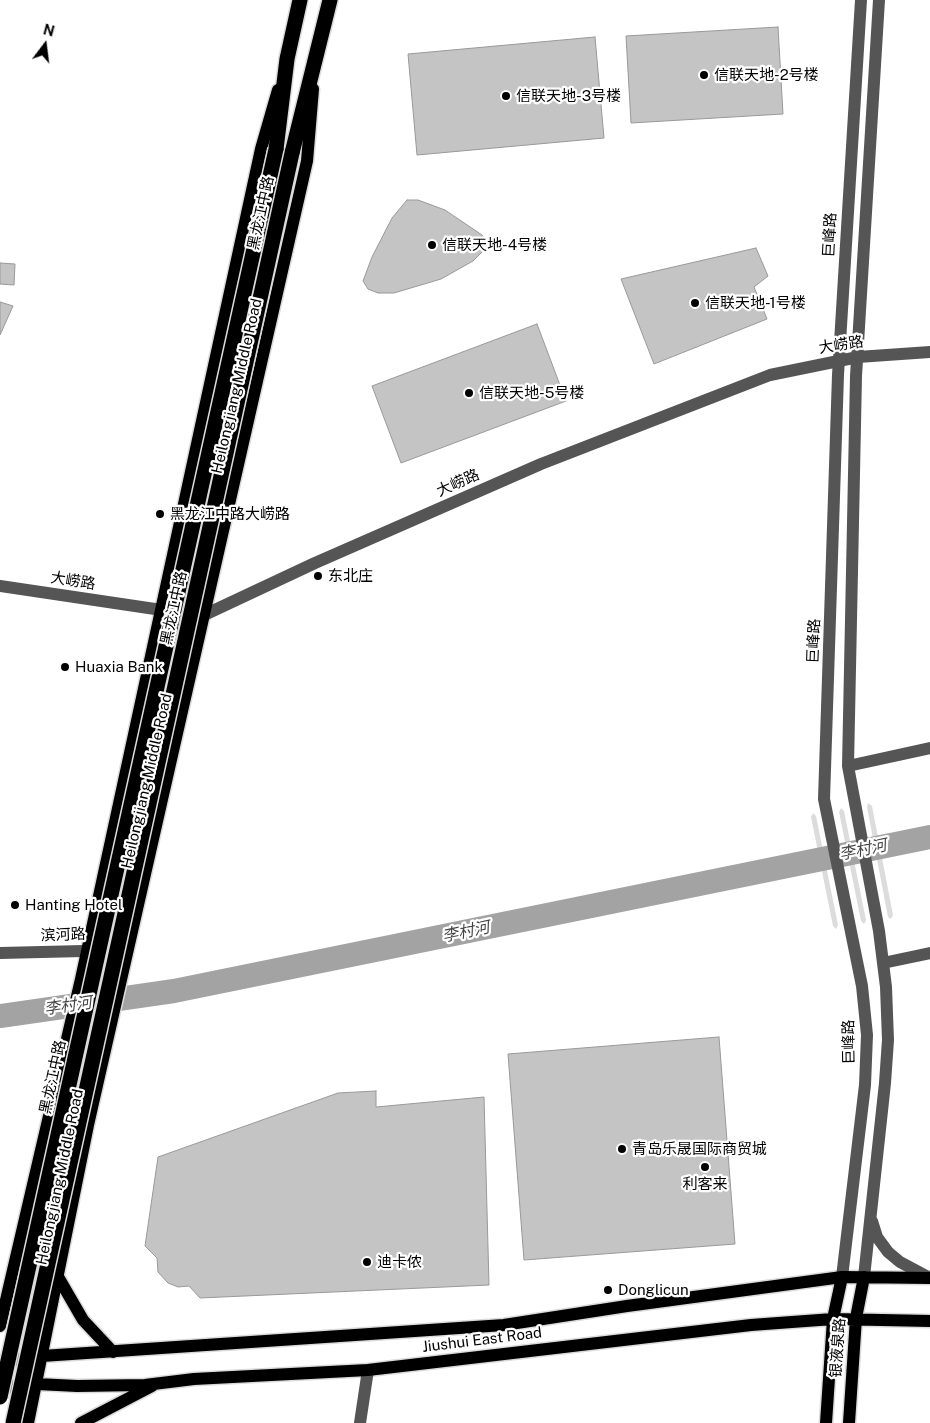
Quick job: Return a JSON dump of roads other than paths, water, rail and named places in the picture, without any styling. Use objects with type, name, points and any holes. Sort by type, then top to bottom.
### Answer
[{"type":"highway","name":"Heilongjiang Middle Road","points":[[287,59],[300,0]]},
{"type":"highway","name":"Heilongjiang Middle Road","points":[[316,63],[330,0]]},
{"type":"highway","name":"黑龙江中路","points":[[0,1397],[276,149],[287,59]]},
{"type":"highway","name":"黑龙江中路","points":[[13,1423],[292,152],[316,63]]},
{"type":"main road","name":"Heilongjiang Middle Road","points":[[0,1326],[81,979],[261,149],[287,59]]},
{"type":"main road","name":"Heilongjiang Middle Road","points":[[28,1423],[88,1126],[202,616],[307,161],[316,63]]},
{"type":"main road","points":[[57,1275],[83,1320],[113,1352]]},
{"type":"main road","name":"Jiushui East Road","points":[[0,1362],[42,1356],[504,1325],[627,1306],[842,1277],[930,1278]]},
{"type":"main road","name":"银液泉路","points":[[826,1423],[833,1318],[842,1277]]},
{"type":"main road","name":"银液泉路","points":[[849,1423],[856,1318],[864,1277]]},
{"type":"main road","points":[[0,1290],[11,1280]]},
{"type":"main road","name":"Jiushui East Road","points":[[0,1388],[37,1384],[77,1386],[158,1383],[194,1379],[368,1370],[751,1325],[833,1318],[930,1321]]},
{"type":"main road","points":[[81,1423],[158,1383]]},
{"type":"street","name":"巨峰路","points":[[842,1277],[865,1085],[867,1035],[862,986],[824,799],[839,360],[861,0]]},
{"type":"street","points":[[864,1277],[888,1040],[884,963],[851,792],[848,766],[858,357],[879,0]]},
{"type":"street","name":"大崂路","points":[[0,586],[202,616],[315,563],[541,464],[770,375],[858,357],[930,352]]},
{"type":"street","points":[[848,766],[930,748]]},
{"type":"street","name":"滨河路","points":[[0,953],[128,950]]},
{"type":"street","points":[[884,963],[930,953]]},
{"type":"street","points":[[870,1218],[877,1237],[888,1252],[900,1262],[930,1278]]},
{"type":"street","points":[[360,1423],[368,1370]]},
{"type":"waterway","name":"李村河","points":[[0,1016],[174,991],[930,837]]},
{"type":"place","name":"信联天地-2号楼","points":[[704,75]]},
{"type":"place","name":"信联天地-3号楼","points":[[506,96]]},
{"type":"place","name":"信联天地-4号楼","points":[[432,245]]},
{"type":"place","name":"信联天地-1号楼","points":[[695,303]]},
{"type":"place","name":"信联天地-5号楼","points":[[469,393]]},
{"type":"place","name":"黑龙江中路大崂路","points":[[160,514]]},
{"type":"place","name":"东北庄","points":[[318,576]]},
{"type":"place","name":"Huaxia Bank","points":[[65,667]]},
{"type":"place","name":"Hanting Hotel","points":[[15,905]]},
{"type":"place","name":"青岛乐晟国际商贸城","points":[[622,1149]]},
{"type":"place","name":"利客来","points":[[705,1167]]},
{"type":"place","name":"迪卡侬","points":[[367,1262]]},
{"type":"place","name":"Donglicun","points":[[608,1290]]}]
